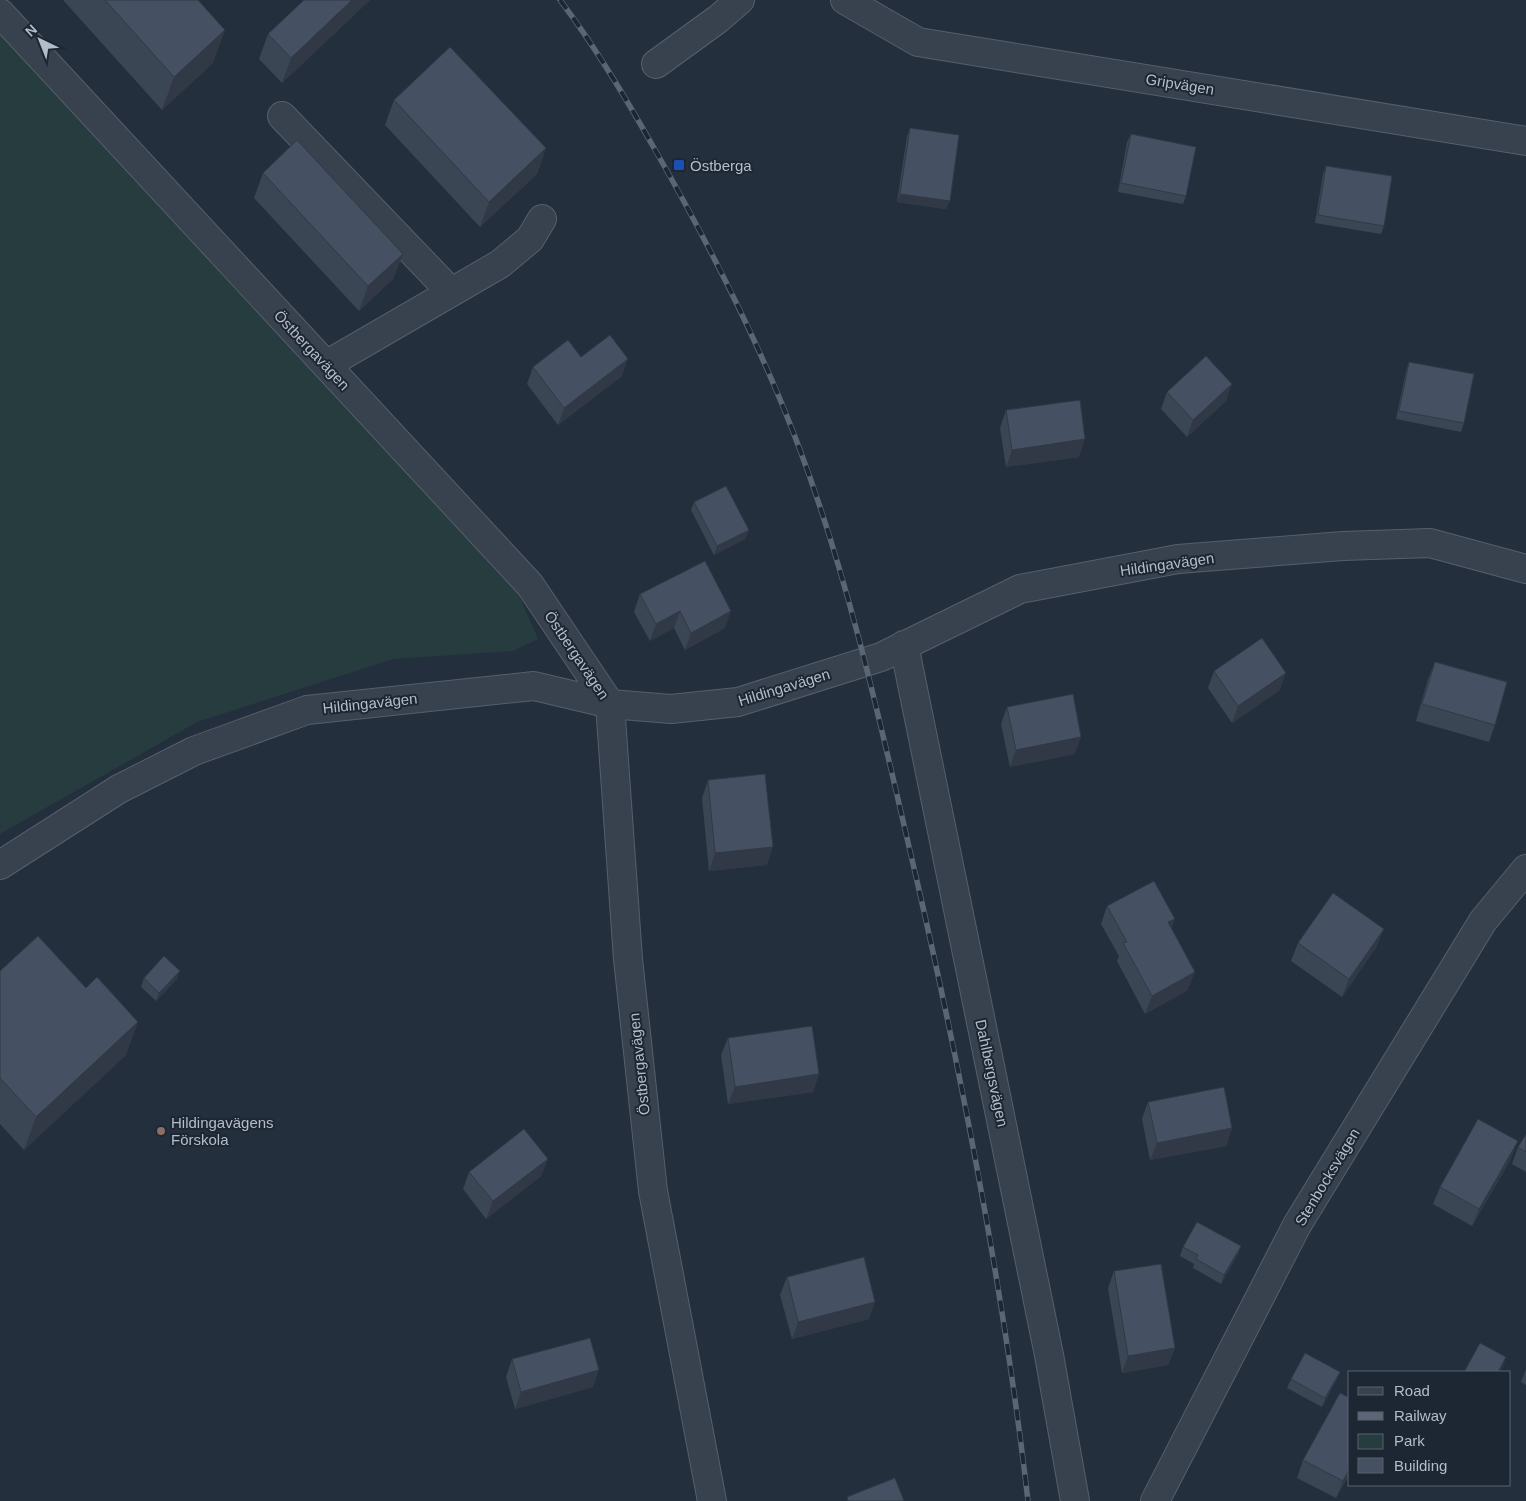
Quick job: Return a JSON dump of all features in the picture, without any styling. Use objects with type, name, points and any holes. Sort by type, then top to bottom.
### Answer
[{"type":"street","points":[[656,64],[718,19],[740,0]]},
{"type":"street","name":"Gripvägen","points":[[845,0],[918,42],[1526,141]]},
{"type":"street","name":"Östbergavägen","points":[[0,13],[530,585],[610,704],[628,959],[653,1191],[712,1501]]},
{"type":"street","points":[[282,116],[451,292]]},
{"type":"street","points":[[326,365],[500,264],[530,239],[542,218]]},
{"type":"street","name":"Hildingavägen","points":[[0,865],[127,785],[194,752],[307,710],[534,686],[610,704],[671,709],[738,702],[865,662],[1020,589],[1178,559],[1343,546],[1430,543],[1526,570]]},
{"type":"street","name":"Dahlbergsvägen","points":[[904,645],[1049,1356],[1075,1501]]},
{"type":"street","name":"Stenbocksvägen","points":[[1155,1501],[1298,1225],[1483,921],[1526,869]]},
{"type":"green space","points":[[0,30],[515,586],[538,639],[513,651],[393,659],[197,722],[0,834]]},
{"type":"building","points":[[105,0],[198,0],[225,30],[174,77]]},
{"type":"building","points":[[304,0],[352,0],[291,58],[268,34]]},
{"type":"building","points":[[450,47],[546,148],[489,202],[394,100]]},
{"type":"building","points":[[910,128],[959,135],[950,201],[900,194]]},
{"type":"building","points":[[1131,134],[1196,147],[1186,196],[1121,183]]},
{"type":"building","points":[[297,140],[403,254],[368,286],[263,173]]},
{"type":"building","points":[[1326,166],[1392,176],[1384,226],[1318,215]]},
{"type":"building","points":[[610,335],[628,359],[564,408],[533,367],[568,340],[581,357]]},
{"type":"building","points":[[1206,356],[1232,384],[1193,420],[1167,392]]},
{"type":"building","points":[[1409,362],[1474,374],[1464,423],[1399,411]]},
{"type":"building","points":[[1080,400],[1085,439],[1012,450],[1006,410]]},
{"type":"building","points":[[726,486],[749,530],[717,546],[694,502]]},
{"type":"building","points":[[705,561],[731,611],[691,633],[680,611],[656,624],[640,594]]},
{"type":"building","points":[[1262,638],[1286,673],[1238,706],[1214,671]]},
{"type":"building","points":[[1435,662],[1507,682],[1495,725],[1422,704]]},
{"type":"building","points":[[1073,694],[1081,737],[1016,750],[1007,707]]},
{"type":"building","points":[[765,774],[773,847],[715,853],[708,780]]},
{"type":"building","points":[[1154,881],[1175,919],[1168,922],[1195,972],[1152,996],[1123,943],[1127,942],[1107,906]]},
{"type":"building","points":[[1333,893],[1384,929],[1349,979],[1298,943]]},
{"type":"building","points":[[38,936],[86,988],[97,977],[138,1022],[36,1117],[0,1078],[0,971]]},
{"type":"building","points":[[164,956],[180,971],[159,993],[144,978]]},
{"type":"building","points":[[812,1026],[819,1074],[735,1087],[728,1038]]},
{"type":"building","points":[[1224,1087],[1232,1128],[1157,1143],[1148,1102]]},
{"type":"building","points":[[1478,1119],[1518,1141],[1479,1209],[1440,1187]]},
{"type":"building","points":[[524,1129],[548,1159],[493,1201],[469,1172]]},
{"type":"building","points":[[1526,1134],[1526,1152],[1518,1147]]},
{"type":"building","points":[[1197,1222],[1241,1246],[1224,1275],[1196,1259],[1198,1255],[1183,1247]]},
{"type":"building","points":[[864,1257],[875,1302],[798,1322],[787,1277]]},
{"type":"building","points":[[1161,1264],[1175,1348],[1128,1356],[1114,1271]]},
{"type":"building","points":[[590,1338],[599,1370],[521,1392],[512,1359]]},
{"type":"building","points":[[1480,1343],[1506,1357],[1499,1371],[1465,1371]]},
{"type":"building","points":[[1305,1353],[1340,1372],[1325,1398],[1291,1379]]},
{"type":"building","points":[[1340,1393],[1348,1397],[1348,1471],[1343,1481],[1303,1460]]},
{"type":"building","points":[[895,1478],[904,1501],[848,1501],[847,1497]]},
{"type":"railway","points":[[560,0],[599,57],[635,115],[698,227],[753,337],[785,412],[819,502],[851,609],[879,718],[951,1035],[995,1267],[1028,1501]]},
{"type":"place","name":"Östberga","points":[[679,165]]},
{"type":"place","name":"Hildingavägens Förskola","points":[[161,1131]]}]
